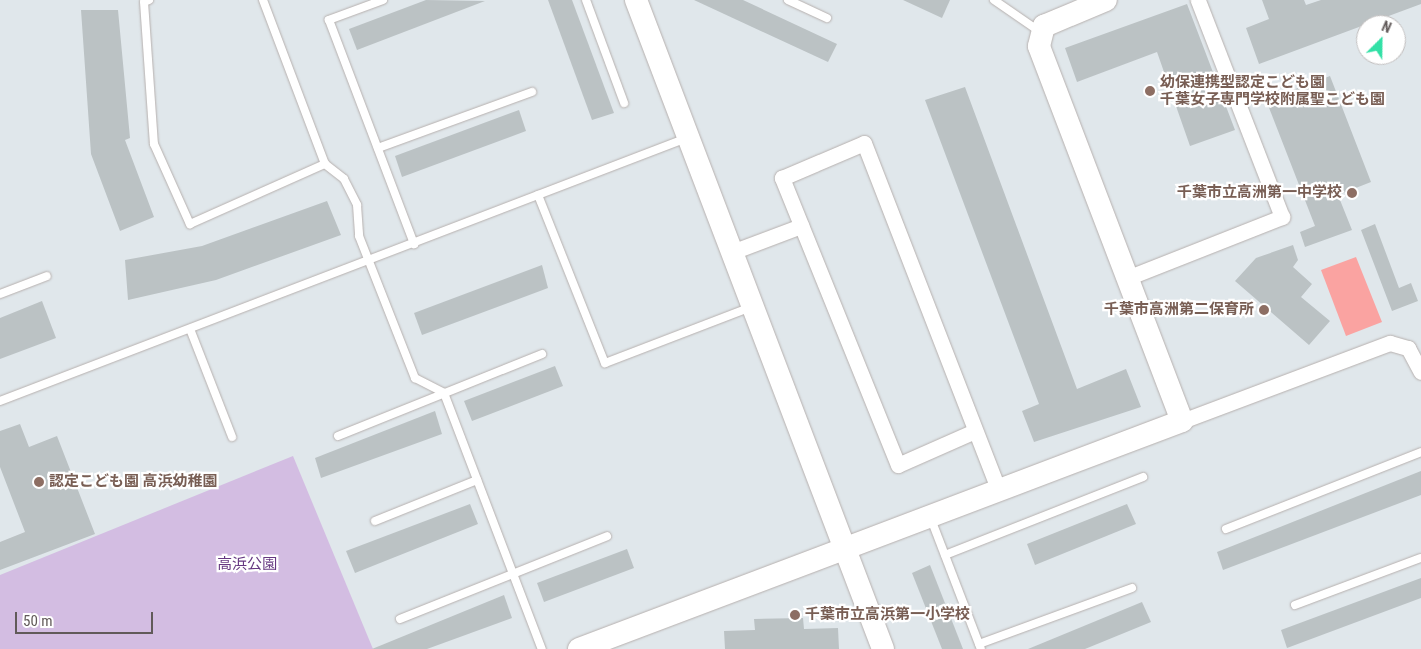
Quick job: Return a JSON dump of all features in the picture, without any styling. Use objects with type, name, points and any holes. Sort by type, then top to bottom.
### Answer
[{"type":"street","points":[[636,0],[883,649]]},
{"type":"street","points":[[1106,0],[1052,21],[1040,32],[1039,46],[1182,422]]},
{"type":"street","points":[[1127,278],[1282,217],[1198,0]]},
{"type":"street","points":[[975,431],[898,466],[782,178],[864,143],[975,431],[998,491]]},
{"type":"street","points":[[732,252],[801,226]]},
{"type":"street","points":[[579,649],[1390,343],[1408,348],[1421,372]]},
{"type":"lane","points":[[149,0],[144,2],[154,144],[190,224],[325,164]]},
{"type":"lane","points":[[264,0],[325,164],[344,179],[357,205],[359,236],[415,378],[444,393],[542,649]]},
{"type":"lane","points":[[383,0],[329,20],[414,244]]},
{"type":"lane","points":[[586,0],[624,102]]},
{"type":"lane","points":[[788,0],[827,18]]},
{"type":"lane","points":[[994,0],[1040,32]]},
{"type":"lane","points":[[378,148],[532,92]]},
{"type":"lane","points":[[0,401],[370,262],[688,138]]},
{"type":"lane","points":[[538,195],[605,363],[753,306]]},
{"type":"lane","points":[[0,294],[47,276]]},
{"type":"lane","points":[[190,329],[232,437]]},
{"type":"lane","points":[[338,436],[542,354]]},
{"type":"lane","points":[[1226,529],[1421,452]]},
{"type":"lane","points":[[945,555],[1143,477]]},
{"type":"lane","points":[[374,521],[477,480]]},
{"type":"lane","points":[[930,517],[980,646],[1132,588]]},
{"type":"lane","points":[[400,619],[514,576],[607,536]]},
{"type":"lane","points":[[1295,605],[1421,558]]},
{"type":"green space","name":"高浜公園","points":[[293,456],[373,649],[0,649],[0,575]]},
{"type":"shaded area","points":[[1356,257],[1382,322],[1346,336],[1321,270]]},
{"type":"building","points":[[426,0],[485,1],[357,50],[349,29]]},
{"type":"building","points":[[548,0],[572,0],[614,113],[592,120]]},
{"type":"building","points":[[694,0],[743,0],[837,44],[828,62]]},
{"type":"building","points":[[903,0],[950,0],[942,18]]},
{"type":"building","points":[[1262,0],[1304,0],[1306,5],[1321,0],[1421,0],[1421,4],[1391,15],[1356,15],[1356,28],[1259,64],[1246,28],[1269,19]]},
{"type":"building","points":[[1187,4],[1235,130],[1190,146],[1157,52],[1077,82],[1065,48]]},
{"type":"building","points":[[81,10],[118,10],[130,138],[125,140],[154,217],[120,231],[91,154]]},
{"type":"building","points":[[1330,76],[1371,182],[1338,195],[1352,230],[1305,247],[1300,232],[1315,226],[1266,100]]},
{"type":"building","points":[[965,87],[1077,389],[1126,369],[1141,407],[1034,442],[1022,411],[1039,404],[925,100]]},
{"type":"building","points":[[519,110],[526,131],[402,177],[395,156]]},
{"type":"building","points":[[327,201],[341,235],[216,280],[128,300],[125,260],[202,246]]},
{"type":"building","points":[[1375,224],[1399,288],[1411,283],[1418,301],[1392,311],[1361,230]]},
{"type":"building","points":[[1293,245],[1298,260],[1293,267],[1312,284],[1301,297],[1330,321],[1309,345],[1235,281],[1256,258]]},
{"type":"building","points":[[542,265],[548,288],[422,335],[414,313]]},
{"type":"building","points":[[42,301],[56,338],[0,359],[0,318]]},
{"type":"building","points":[[555,366],[563,386],[472,421],[464,401]]},
{"type":"building","points":[[435,411],[442,434],[321,478],[315,458]]},
{"type":"building","name":"認定こども園 高浜幼稚園","points":[[20,424],[29,447],[57,436],[95,534],[0,570],[0,542],[25,532],[0,467],[0,431]]},
{"type":"building","points":[[1421,471],[1421,495],[1223,570],[1217,552]]},
{"type":"building","points":[[470,504],[478,524],[355,573],[346,551]]},
{"type":"building","points":[[1127,504],[1136,524],[1035,565],[1027,544]]},
{"type":"building","points":[[627,549],[634,568],[544,602],[537,583]]},
{"type":"building","points":[[930,565],[963,649],[942,649],[912,573]]},
{"type":"building","points":[[1421,578],[1421,598],[1287,648],[1281,630]]},
{"type":"building","points":[[504,595],[512,618],[427,649],[372,649]]},
{"type":"building","points":[[1142,602],[1151,622],[1085,649],[1028,649]]},
{"type":"building","points":[[803,618],[804,629],[838,628],[839,649],[725,649],[724,631],[755,630],[754,619]]},
{"type":"place","name":"幼保連携型認定こども園 千葉女子専門学校附属聖こども園","points":[[1150,91]]},
{"type":"place","name":"千葉市立高洲第一中学校","points":[[1352,193]]},
{"type":"place","name":"千葉市高洲第二保育所","points":[[1264,310]]},
{"type":"place","name":"認定こども園 高浜幼稚園","points":[[39,482]]},
{"type":"place","name":"千葉市立高浜第一小学校","points":[[795,615]]}]
